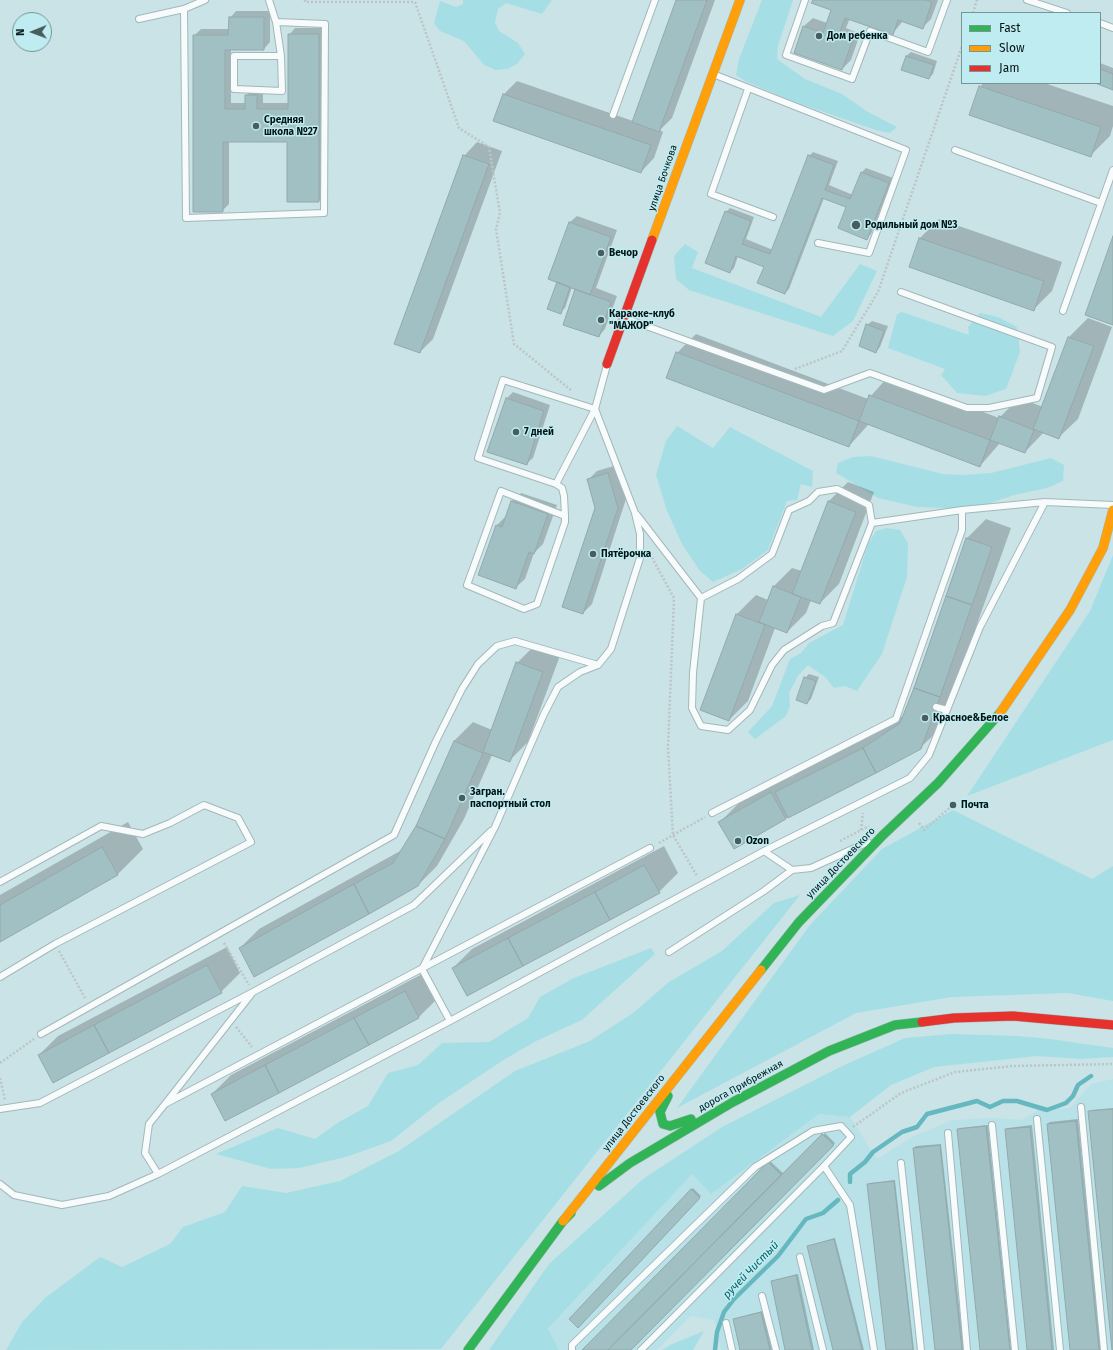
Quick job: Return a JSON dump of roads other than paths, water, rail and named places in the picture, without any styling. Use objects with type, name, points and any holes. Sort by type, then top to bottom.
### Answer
[{"type":"street","name":"улица Бочкова","points":[[607,364],[740,0]]},
{"type":"street","name":"улица Достоевского","points":[[563,1221],[799,922],[882,836],[938,783],[1003,710],[1070,610],[1103,548],[1113,510]]},
{"type":"street","name":"дорога Прибрежная","points":[[468,1350],[563,1221],[590,1194],[610,1177],[733,1102],[829,1051],[895,1025],[954,1018],[1013,1016],[1072,1020],[1113,1025]]},
{"type":"street","points":[[687,1063],[660,1112],[660,1117],[663,1124],[670,1126],[684,1122],[733,1102]]},
{"type":"lane","points":[[139,19],[184,9],[205,0]]},
{"type":"lane","points":[[269,0],[276,22],[281,56],[282,92],[234,89],[234,56],[281,56]]},
{"type":"lane","points":[[613,116],[655,0]]},
{"type":"lane","points":[[805,0],[786,55],[852,80],[870,31],[928,52],[946,0]]},
{"type":"lane","points":[[1027,0],[1064,12]]},
{"type":"lane","points":[[184,9],[186,218],[324,213],[324,24],[276,22]]},
{"type":"lane","points":[[1101,24],[1113,28]]},
{"type":"lane","points":[[712,74],[906,150],[869,253],[818,243]]},
{"type":"lane","points":[[748,89],[711,194],[773,217]]},
{"type":"lane","points":[[955,150],[1101,203]]},
{"type":"lane","points":[[1063,311],[1113,170]]},
{"type":"lane","points":[[624,318],[824,390],[870,373],[967,408],[989,408],[1037,398],[1052,347],[901,292]]},
{"type":"lane","points":[[556,484],[595,409],[607,364]]},
{"type":"lane","points":[[565,516],[501,491],[467,585],[524,609],[537,604],[561,537],[565,516],[562,488],[556,484],[478,458],[504,380],[595,409]]},
{"type":"lane","points":[[422,969],[496,827],[544,714],[558,687],[580,672],[598,665],[611,649],[640,558],[640,534],[636,513],[595,409]]},
{"type":"lane","points":[[636,513],[701,598],[693,673],[692,708],[701,726],[728,730],[750,710],[772,665],[784,650],[822,626],[832,623],[872,523],[869,505],[837,489],[818,492],[810,501],[789,510],[772,554],[738,579],[701,598]]},
{"type":"lane","points":[[0,1184],[14,1195],[62,1205],[109,1196],[158,1174],[450,1021],[764,851],[910,778],[928,755],[980,627],[1045,502]]},
{"type":"lane","points":[[872,523],[962,510],[1045,502],[1113,505]]},
{"type":"lane","points":[[712,813],[896,719],[962,530],[962,510]]},
{"type":"lane","points":[[41,1034],[394,835],[436,741],[462,689],[478,664],[497,646],[515,641],[598,665]]},
{"type":"lane","points":[[904,695],[910,698]]},
{"type":"lane","points":[[936,707],[947,710]]},
{"type":"lane","points":[[0,882],[101,826],[143,834],[170,823],[204,805],[238,818],[251,842],[55,944],[0,977]]},
{"type":"lane","points":[[0,1109],[40,1103],[253,992],[414,905],[496,827]]},
{"type":"lane","points":[[669,952],[764,891],[792,870],[811,868],[882,836]]},
{"type":"lane","points":[[165,1104],[650,848]]},
{"type":"lane","points":[[764,851],[792,870]]},
{"type":"lane","points":[[422,969],[450,1021]]},
{"type":"lane","points":[[158,1174],[146,1153],[149,1124],[253,992]]},
{"type":"lane","points":[[1081,1107],[1104,1350]]},
{"type":"lane","points":[[1037,1119],[1060,1350]]},
{"type":"lane","points":[[992,1125],[1015,1350]]},
{"type":"lane","points":[[572,1350],[572,1346],[755,1167],[813,1131],[841,1126],[851,1138],[641,1350]]},
{"type":"lane","points":[[948,1134],[967,1350]]},
{"type":"lane","points":[[901,1163],[921,1350]]},
{"type":"lane","points":[[824,1166],[850,1205],[874,1350]]},
{"type":"lane","points":[[800,1257],[823,1350]]},
{"type":"lane","points":[[762,1296],[776,1350]]},
{"type":"lane","points":[[726,1323],[732,1350]]},
{"type":"waterway","name":"ручей Чистый","points":[[850,1182],[850,1174],[865,1162],[873,1152],[902,1132],[917,1127],[927,1114],[977,1101],[990,1107],[1003,1101],[1017,1101],[1047,1110],[1066,1103],[1073,1096],[1078,1085],[1091,1076]]},
{"type":"waterway","name":"ручей Чистый","points":[[715,1350],[717,1332],[724,1312],[734,1299],[778,1256],[806,1219],[823,1213],[838,1200]]},
{"type":"place","name":"Дом ребенка","points":[[819,36]]},
{"type":"place","name":"Средняя школа №27","points":[[256,126]]},
{"type":"place","name":"Родильный дом №3","points":[[856,225]]},
{"type":"place","name":"Вечор","points":[[601,253]]},
{"type":"place","name":"Караоке-клуб \"МАЖОР\"","points":[[601,320]]},
{"type":"place","name":"7 дней","points":[[516,432]]},
{"type":"place","name":"Пятёрочка","points":[[593,554]]},
{"type":"place","name":"Красное&Белое","points":[[925,718]]},
{"type":"place","name":"Загран. паспортный стол","points":[[462,798]]},
{"type":"place","name":"Почта","points":[[953,805]]},
{"type":"place","name":"Ozon","points":[[738,841]]}]
